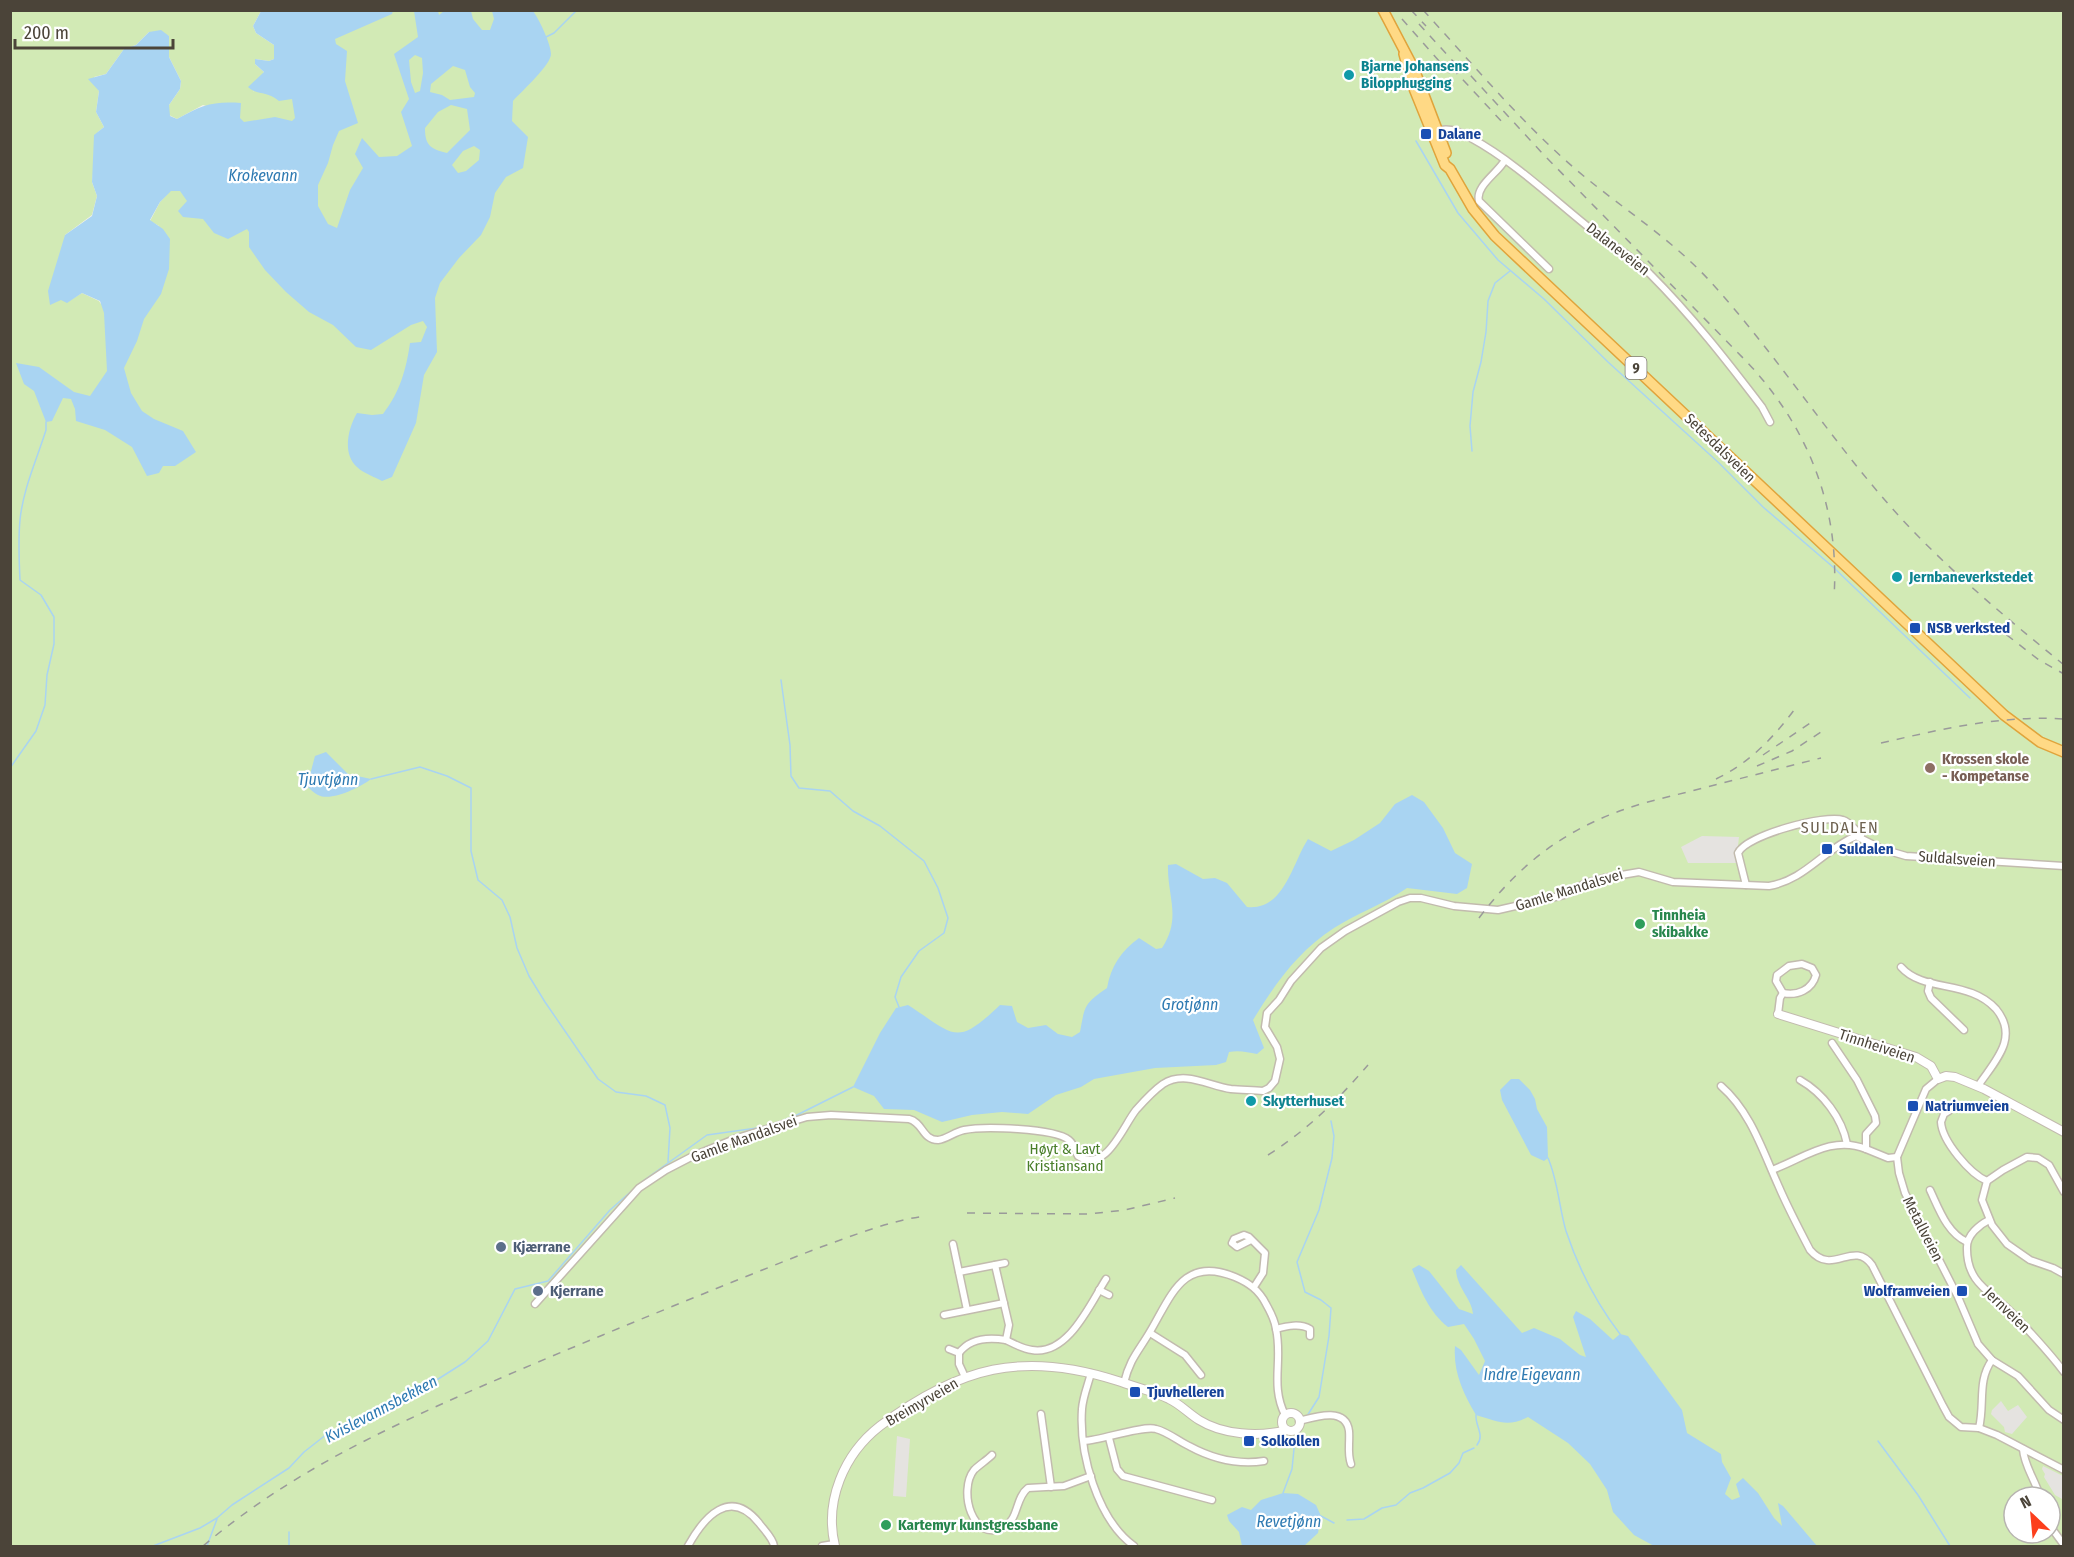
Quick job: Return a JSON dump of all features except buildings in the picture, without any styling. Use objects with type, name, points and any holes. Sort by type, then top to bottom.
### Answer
[{"type":"highway","name":"Setesdalsveien","points":[[1383,10],[1404,54],[1410,77],[1437,136],[1445,165],[1450,169],[1473,209],[1504,246],[2012,724],[2033,742],[2064,754]]},
{"type":"street","name":"Dalaneveien","points":[[1437,136],[1461,134],[1473,139],[1504,160],[1648,271],[1684,310],[1762,407],[1770,422]]},
{"type":"street","points":[[1504,160],[1500,168],[1479,191],[1479,201],[1549,269]]},
{"type":"street","points":[[1746,885],[1738,853],[1743,845],[1762,835],[1837,819],[1842,819],[1856,831]]},
{"type":"street","name":"Gamle Mandalsvei","points":[[535,1304],[615,1212],[645,1182],[712,1148],[792,1120],[825,1115],[909,1119],[917,1122],[926,1136],[935,1140],[976,1128],[1019,1128],[1049,1132],[1067,1139],[1074,1146],[1078,1156],[1092,1160],[1108,1151],[1137,1109],[1166,1082],[1193,1079],[1232,1089],[1263,1091],[1268,1089],[1275,1081],[1280,1059],[1277,1047],[1265,1027],[1267,1013],[1316,952],[1345,931],[1398,902],[1410,898],[1424,898],[1454,906],[1498,910],[1564,895],[1592,881],[1632,872],[1644,872],[1673,882],[1769,886],[1784,883],[1805,870],[1838,844],[1856,836],[1856,831]]},
{"type":"street","name":"Suldalsveien","points":[[1856,831],[1882,849],[1906,856],[2064,866]]},
{"type":"street","points":[[1802,964],[1808,965],[1815,972],[1815,980],[1808,988],[1797,994],[1783,993],[1775,978],[1784,969],[1802,964]]},
{"type":"street","points":[[1901,967],[1910,975],[1975,993],[1993,1006],[2003,1020],[2006,1032],[2005,1043],[1978,1086]]},
{"type":"street","points":[[1930,982],[1928,991],[1931,998],[1964,1030]]},
{"type":"street","points":[[1778,1014],[1783,993]]},
{"type":"street","name":"Tinnheiveien","points":[[1778,1014],[1916,1058],[1931,1066],[1938,1079]]},
{"type":"street","points":[[1832,1043],[1857,1080],[1875,1116],[1876,1123],[1866,1134],[1866,1149]]},
{"type":"street","points":[[1772,1170],[1817,1149],[1847,1144],[1883,1156],[1897,1157],[1928,1086],[1946,1076],[1956,1077],[1978,1086],[2064,1132]]},
{"type":"street","points":[[1800,1080],[1833,1109],[1847,1144]]},
{"type":"street","points":[[1721,1086],[1733,1098],[1749,1122],[1810,1250],[1826,1261],[1854,1255],[1869,1260],[1949,1417],[1961,1427],[1979,1428],[2064,1470]]},
{"type":"street","points":[[1949,1112],[1944,1114],[1941,1122],[1946,1138],[1963,1161],[1980,1178],[1987,1181]]},
{"type":"street","name":"Metallveien","points":[[1897,1157],[1899,1173],[1908,1200],[1958,1297],[1974,1338],[1992,1360]]},
{"type":"street","points":[[2064,1192],[2049,1165],[2033,1157],[2021,1160],[1987,1181],[1982,1200],[1989,1220],[2001,1239],[2030,1260],[2064,1274]]},
{"type":"street","points":[[1930,1190],[1952,1230],[1961,1239],[1967,1242],[1978,1227],[1989,1220]]},
{"type":"street","points":[[1251,1240],[1266,1256],[1262,1276],[1254,1287]]},
{"type":"street","name":"Jernveien","points":[[1967,1242],[1968,1262],[1976,1279],[1985,1291],[2014,1315],[2064,1372]]},
{"type":"street","points":[[953,1244],[967,1310]]},
{"type":"street","points":[[959,1272],[1005,1263]]},
{"type":"street","points":[[995,1265],[1008,1325],[1006,1340]]},
{"type":"street","points":[[1124,1383],[1133,1357],[1150,1333],[1173,1290],[1190,1276],[1203,1271],[1220,1272],[1254,1287],[1264,1299],[1276,1329],[1276,1388],[1283,1426],[1286,1430],[1294,1430],[1298,1426],[1299,1421],[1295,1415],[1290,1413],[1283,1418]]},
{"type":"street","points":[[965,1377],[959,1364],[959,1353],[967,1345],[981,1339],[1006,1340],[1033,1350],[1056,1346],[1071,1333],[1106,1279]]},
{"type":"street","points":[[1099,1290],[1109,1295]]},
{"type":"street","points":[[944,1315],[1004,1303]]},
{"type":"street","points":[[1276,1329],[1305,1326],[1310,1329],[1310,1336]]},
{"type":"street","points":[[1150,1333],[1185,1355],[1201,1375]]},
{"type":"street","points":[[949,1348],[959,1353]]},
{"type":"street","points":[[1979,1428],[1983,1380],[1992,1360],[2018,1376],[2049,1410],[2064,1420]]},
{"type":"street","name":"Breimyrveien","points":[[834,1545],[832,1515],[836,1491],[845,1468],[861,1444],[885,1422],[933,1393],[965,1377],[1000,1367],[1060,1366],[1091,1373],[1168,1398],[1202,1422],[1235,1433],[1286,1430]]},
{"type":"street","points":[[1091,1373],[1082,1406],[1084,1441],[1090,1476],[1118,1533],[1134,1546]]},
{"type":"street","points":[[1041,1414],[1051,1486]]},
{"type":"street","points":[[1299,1421],[1331,1415],[1343,1420],[1348,1428],[1348,1453],[1351,1464]]},
{"type":"street","name":"Breimyrveien","points":[[1263,1432],[1283,1418]]},
{"type":"street","points":[[1084,1441],[1154,1428],[1190,1447],[1214,1456],[1241,1463],[1264,1461]]},
{"type":"street","points":[[1109,1438],[1117,1469],[1123,1476],[1212,1500]]},
{"type":"street","points":[[2023,1449],[2024,1459],[2037,1485]]},
{"type":"street","points":[[993,1455],[974,1471],[969,1487],[971,1515],[983,1527],[997,1529],[1009,1524],[1020,1496],[1028,1488],[1064,1486],[1090,1476]]},
{"type":"street","points":[[688,1546],[712,1514],[720,1508],[731,1506],[749,1511],[772,1540],[774,1546]]},
{"type":"street","points":[[822,1546],[834,1545]]},
{"type":"green space","name":"Høyt & Lavt Kristiansand","points":[[317,10],[2063,11],[2063,1546],[11,1546],[11,11],[261,11],[253,26],[256,33],[274,45],[274,59],[269,61],[255,59],[255,64],[264,72],[253,92]],"holes":[[[149,32],[169,36],[169,57],[181,81],[180,89],[169,105],[169,115],[177,119],[203,105],[240,116],[180,191],[171,190],[160,202],[150,221],[159,226],[101,304],[82,293],[67,302],[61,299],[65,235],[92,215],[97,196],[92,182],[98,132],[104,127],[96,112],[99,91],[94,77],[106,74],[124,49],[136,45]]]},
{"type":"shaded area","points":[[1702,836],[1739,837],[1736,863],[1688,863],[1681,847]]},
{"type":"shaded area","points":[[2001,1401],[2008,1411],[2018,1405],[2027,1417],[2012,1434],[2005,1432],[2004,1427],[1991,1414]]},
{"type":"shaded area","points":[[897,1436],[910,1439],[906,1497],[893,1496]]},
{"type":"shaded area","points":[[2043,1466],[2063,1476],[2062,1499],[2062,1485],[2049,1485],[2042,1469]]},
{"type":"water","name":"Krokevann","points":[[261,11],[393,11],[392,14],[335,39],[336,44],[347,51],[345,81],[358,123],[339,131],[318,185],[318,206],[328,224],[337,228],[350,190],[363,168],[355,154],[362,138],[379,157],[397,156],[412,146],[401,112],[409,99],[394,54],[418,37],[414,11],[438,11],[439,15],[444,11],[471,11],[473,19],[482,30],[490,30],[494,19],[492,11],[533,11],[549,44],[550,59],[513,101],[512,121],[528,137],[523,168],[506,177],[495,193],[490,217],[481,235],[440,283],[435,298],[437,352],[424,375],[416,423],[392,477],[382,481],[362,471],[352,462],[348,448],[349,433],[357,413],[383,414],[389,406],[401,380],[410,343],[421,342],[427,327],[423,321],[411,325],[371,350],[356,347],[333,325],[309,312],[265,270],[249,247],[247,229],[228,239],[214,233],[203,219],[183,217],[178,211],[187,201],[180,191],[171,191],[160,202],[150,220],[163,229],[170,239],[169,269],[161,294],[144,319],[137,341],[124,368],[131,393],[142,411],[154,419],[183,431],[196,452],[175,466],[163,466],[159,473],[147,476],[132,447],[105,430],[76,421],[71,399],[63,398],[52,421],[46,422],[34,391],[24,384],[16,363],[39,367],[74,392],[90,396],[107,371],[104,313],[100,301],[82,293],[67,303],[61,300],[50,305],[48,291],[65,235],[92,216],[97,196],[92,182],[94,135],[104,127],[96,112],[99,91],[88,79],[106,74],[124,49],[136,45],[149,32],[161,30],[169,36],[169,57],[181,81],[180,89],[169,105],[170,116],[177,119],[215,103],[241,103],[240,118],[244,122],[275,117],[292,121],[295,118],[292,99],[279,101],[248,87],[264,72],[255,64],[255,59],[269,61],[274,59],[274,45],[256,33],[253,26]],"holes":[[[415,55],[422,58],[423,73],[420,91],[415,93],[411,82],[409,60]],[[453,66],[465,70],[470,87],[475,93],[474,97],[450,100],[430,92],[431,84]],[[451,105],[467,109],[470,130],[447,153],[433,148],[426,139],[425,128],[438,112]],[[474,146],[480,150],[479,160],[466,171],[458,173],[452,165],[463,151]]]},
{"type":"water","name":"Tjuvtjønn","points":[[326,752],[348,774],[371,779],[338,795],[324,797],[317,794],[307,786],[315,756]]},
{"type":"water","name":"Grotjønn","points":[[1412,795],[1424,802],[1443,828],[1455,853],[1472,864],[1467,888],[1457,894],[1407,888],[1321,937],[1288,969],[1253,1020],[1264,1048],[1257,1054],[1233,1051],[1229,1052],[1226,1062],[1216,1065],[1155,1068],[1094,1079],[1081,1087],[1056,1095],[1028,1114],[1002,1112],[972,1115],[942,1122],[914,1110],[884,1109],[874,1096],[853,1087],[880,1033],[896,1008],[908,1005],[946,1030],[955,1032],[964,1032],[973,1027],[1000,1005],[1012,1006],[1017,1022],[1028,1028],[1046,1025],[1058,1034],[1072,1037],[1080,1032],[1087,1006],[1107,988],[1114,966],[1127,948],[1139,938],[1156,949],[1162,948],[1168,937],[1172,917],[1168,865],[1176,864],[1203,879],[1215,878],[1227,883],[1247,907],[1260,906],[1270,902],[1278,894],[1308,839],[1331,851],[1354,840],[1380,823],[1395,804]]},
{"type":"water","points":[[1511,1079],[1519,1079],[1530,1090],[1547,1127],[1548,1158],[1544,1161],[1531,1155],[1502,1100],[1500,1090]]},
{"type":"water","name":"Indre Eigevann","points":[[1419,1265],[1429,1271],[1459,1309],[1473,1314],[1457,1276],[1456,1270],[1461,1265],[1522,1333],[1534,1328],[1560,1339],[1580,1355],[1586,1357],[1573,1317],[1576,1311],[1590,1319],[1613,1340],[1620,1334],[1628,1336],[1682,1410],[1687,1433],[1721,1454],[1722,1462],[1731,1478],[1725,1494],[1732,1500],[1740,1497],[1736,1484],[1743,1478],[1758,1493],[1782,1526],[1778,1503],[1817,1546],[1654,1546],[1634,1535],[1613,1512],[1607,1490],[1590,1464],[1568,1443],[1528,1417],[1508,1423],[1476,1415],[1460,1382],[1455,1346],[1461,1350],[1479,1375],[1485,1361],[1464,1324],[1448,1327],[1431,1308],[1412,1269]]},
{"type":"water","name":"Revetjønn","points":[[1283,1493],[1298,1494],[1316,1505],[1321,1516],[1318,1533],[1304,1546],[1242,1546],[1239,1532],[1229,1521],[1227,1515],[1242,1507],[1251,1510],[1261,1500]]},
{"type":"waterway","points":[[546,37],[554,33],[577,10]]},
{"type":"waterway","points":[[1416,141],[1458,213],[1498,260],[1544,299],[1763,507],[1833,567],[1970,698]]},
{"type":"waterway","points":[[1472,451],[1470,426],[1473,392],[1486,332],[1488,301],[1495,283],[1510,271]]},
{"type":"waterway","points":[[10,768],[36,731],[45,705],[47,675],[54,644],[54,617],[41,595],[20,580],[19,565],[22,508],[46,430],[46,422]]},
{"type":"waterway","points":[[781,680],[790,745],[791,776],[799,788],[830,791],[853,811],[880,826],[924,861],[938,888],[948,918],[944,933],[919,951],[901,977],[895,997],[899,1007]]},
{"type":"waterway","points":[[371,779],[420,767],[447,776],[471,788],[471,851],[478,880],[502,900],[510,917],[517,948],[529,976],[598,1079],[616,1092],[646,1096],[665,1105],[670,1128],[668,1162]]},
{"type":"waterway","name":"Kvislevannsbekken","points":[[774,1124],[853,1087]]},
{"type":"waterway","points":[[1307,1416],[1319,1397],[1331,1308],[1305,1292],[1297,1262],[1319,1210],[1332,1158],[1334,1136],[1331,1121]]},
{"type":"waterway","name":"Kvislevannsbekken","points":[[643,1181],[707,1135],[764,1127]]},
{"type":"waterway","points":[[1548,1158],[1566,1231],[1576,1258],[1596,1298],[1620,1334]]},
{"type":"waterway","name":"Kvislevannsbekken","points":[[153,1546],[200,1528],[217,1518],[232,1505],[289,1468],[304,1452],[327,1434],[343,1430],[413,1395],[465,1362],[488,1341],[515,1289],[548,1281],[610,1210],[635,1188]]},
{"type":"waterway","points":[[1476,1415],[1480,1434],[1477,1445]]},
{"type":"waterway","points":[[1283,1493],[1292,1469],[1295,1439],[1303,1423]]},
{"type":"waterway","points":[[1878,1441],[1918,1495],[1950,1546]]},
{"type":"waterway","points":[[1347,1520],[1364,1519],[1382,1508],[1396,1505],[1410,1493],[1450,1473],[1459,1463],[1463,1453],[1474,1448]]},
{"type":"waterway","points":[[1321,1516],[1334,1523]]},
{"type":"waterway","points":[[207,1546],[217,1519]]},
{"type":"waterway","points":[[289,1532],[289,1546]]},
{"type":"railway","points":[[1411,10],[1426,26]]},
{"type":"railway","points":[[1423,10],[1553,149],[1693,263],[1755,334],[1866,478],[1910,528],[1974,589],[2064,665]]},
{"type":"railway","points":[[1402,19],[1454,78]]},
{"type":"railway","points":[[1419,24],[1463,72]]},
{"type":"railway","points":[[1460,64],[1543,154],[1747,362],[1787,413],[1816,470],[1825,500],[1832,531],[1834,597]]},
{"type":"railway","points":[[1452,68],[1503,123]]},
{"type":"railway","points":[[1994,625],[2039,660],[2064,674]]},
{"type":"railway","points":[[1716,779],[1751,757],[1797,706]]},
{"type":"railway","points":[[1881,743],[1994,721],[2064,719]]},
{"type":"railway","points":[[1763,755],[1813,721]]},
{"type":"railway","points":[[1757,766],[1792,751],[1821,732]]},
{"type":"railway","points":[[1479,918],[1496,897],[1532,861],[1572,833],[1595,821],[1644,803],[1821,758]]},
{"type":"railway","points":[[1268,1155],[1321,1114],[1368,1065]]},
{"type":"railway","points":[[967,1213],[1088,1214],[1125,1210],[1175,1198]]},
{"type":"railway","points":[[203,1546],[234,1521],[299,1477],[366,1440],[436,1406],[588,1341],[806,1253],[859,1233],[925,1216]]},
{"type":"place","name":"Bjarne Johansens Bilopphugging","points":[[1349,75]]},
{"type":"place","name":"Dalane","points":[[1426,134]]},
{"type":"place","name":"Jernbaneverkstedet","points":[[1897,577]]},
{"type":"place","name":"NSB verksted","points":[[1915,628]]},
{"type":"place","name":"Krossen skole - Kompetanse","points":[[1930,768]]},
{"type":"place","name":"Suldalen","points":[[1827,849]]},
{"type":"place","name":"Tinnheia skibakke","points":[[1640,924]]},
{"type":"place","name":"Skytterhuset","points":[[1251,1101]]},
{"type":"place","name":"Natriumveien","points":[[1913,1106]]},
{"type":"place","name":"Kjærrane","points":[[501,1247]]},
{"type":"place","name":"Kjerrane","points":[[538,1291]]},
{"type":"place","name":"Wolframveien","points":[[1962,1291]]},
{"type":"place","name":"Tjuvhelleren","points":[[1135,1392]]},
{"type":"place","name":"Solkollen","points":[[1249,1441]]},
{"type":"place","name":"Kartemyr kunstgressbane","points":[[886,1525]]},
{"type":"district","name":"SULDALEN","points":[[1840,827]]}]
